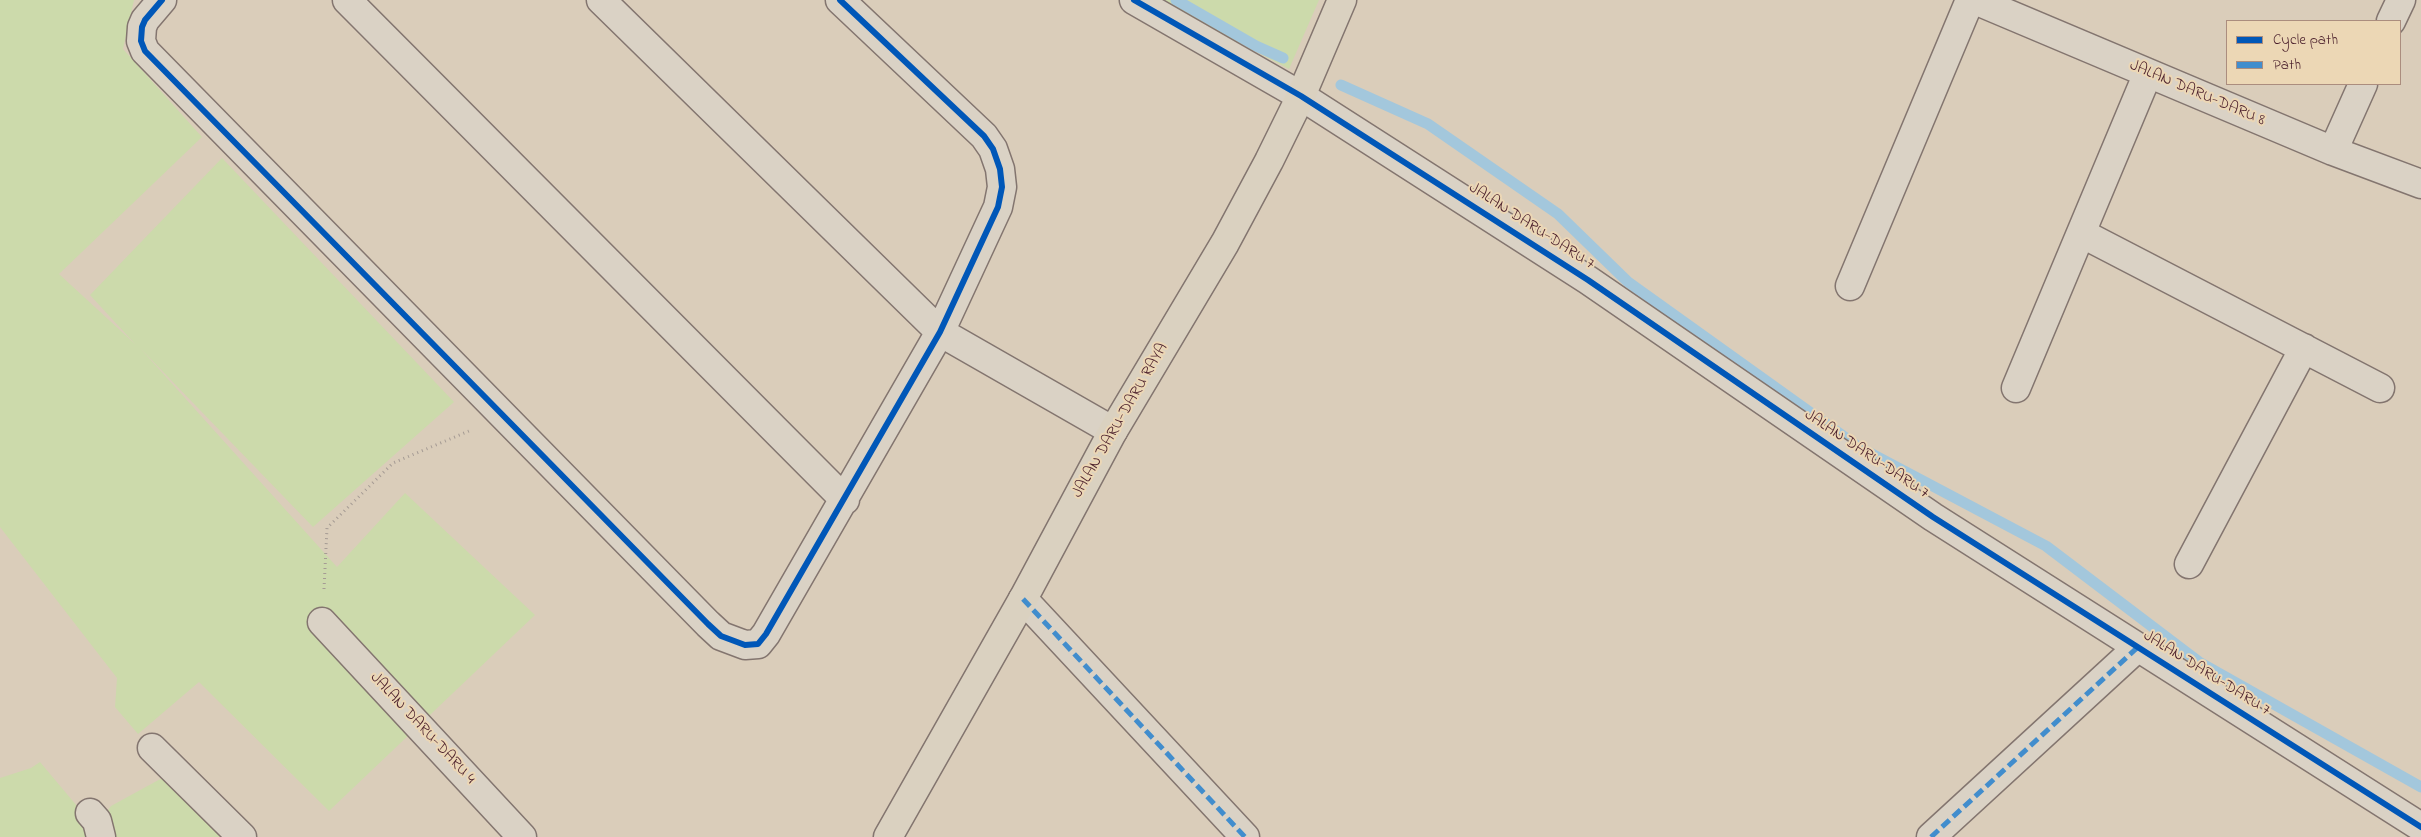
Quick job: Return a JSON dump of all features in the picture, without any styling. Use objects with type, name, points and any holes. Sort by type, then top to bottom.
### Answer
[{"type":"main road","name":"JALAN DARU-DARU RAYA","points":[[888,837],[1023,599],[1113,431],[1225,243],[1270,162],[1301,96],[1342,0]]},
{"type":"street","points":[[162,0],[145,20],[142,27],[141,41],[145,51],[721,636],[745,646],[758,644],[766,634],[845,500],[940,332],[998,207],[1002,187],[1000,169],[993,149],[984,136],[840,0]]},
{"type":"street","points":[[347,0],[845,500]]},
{"type":"street","points":[[601,0],[940,332],[1113,431]]},
{"type":"street","name":"JALAN DARU-DARU 7","points":[[1134,0],[1301,96],[1588,280],[1933,517],[2421,827]]},
{"type":"street","points":[[1850,286],[1970,0]]},
{"type":"street","name":"JALAN DARU-DARU 8","points":[[1975,0],[2333,151],[2421,184]]},
{"type":"street","points":[[2391,20],[2401,0]]},
{"type":"street","points":[[2016,388],[2148,73]]},
{"type":"street","points":[[2333,151],[2363,85]]},
{"type":"street","points":[[2081,233],[2380,388]]},
{"type":"street","points":[[2189,564],[2304,348]]},
{"type":"street","points":[[1023,599],[1245,837]]},
{"type":"street","name":"JALAN DARU-DARU 4","points":[[322,622],[522,837]]},
{"type":"street","points":[[1931,837],[2138,647]]},
{"type":"street","points":[[152,748],[242,837]]},
{"type":"path","points":[[322,622],[327,528],[393,464],[504,416]]},
{"type":"green space","points":[[0,0],[134,0],[123,49],[202,137],[59,274],[135,344],[90,295],[222,158],[454,402],[313,527],[140,348],[337,567],[405,493],[535,615],[329,811],[199,682],[138,734],[115,707],[117,678],[0,527]]},
{"type":"green space","points":[[1157,0],[1319,0],[1289,69]]},
{"type":"green space","points":[[40,762],[77,806],[96,834],[94,837],[0,837],[0,778],[31,768]]},
{"type":"green space","points":[[164,777],[227,837],[106,837],[102,819],[111,806]]},
{"type":"waterway","points":[[1176,0],[1256,46],[1283,58]]},
{"type":"waterway","points":[[1341,85],[1428,124],[1558,214],[1628,282],[1857,446],[2046,546],[2199,662],[2421,787]]},
{"type":"marked path","points":[[1023,599],[1245,837]]},
{"type":"marked path","points":[[1931,837],[2138,647]]},
{"type":"cycle path","points":[[162,0],[145,20],[142,27],[141,41],[145,51],[708,624],[721,636],[745,645],[758,644],[766,634],[940,332],[998,207],[1002,187],[1000,169],[993,149],[984,136],[840,0]]},
{"type":"cycle path","points":[[1134,0],[1301,96],[1588,280],[1933,517],[2421,827]]}]
